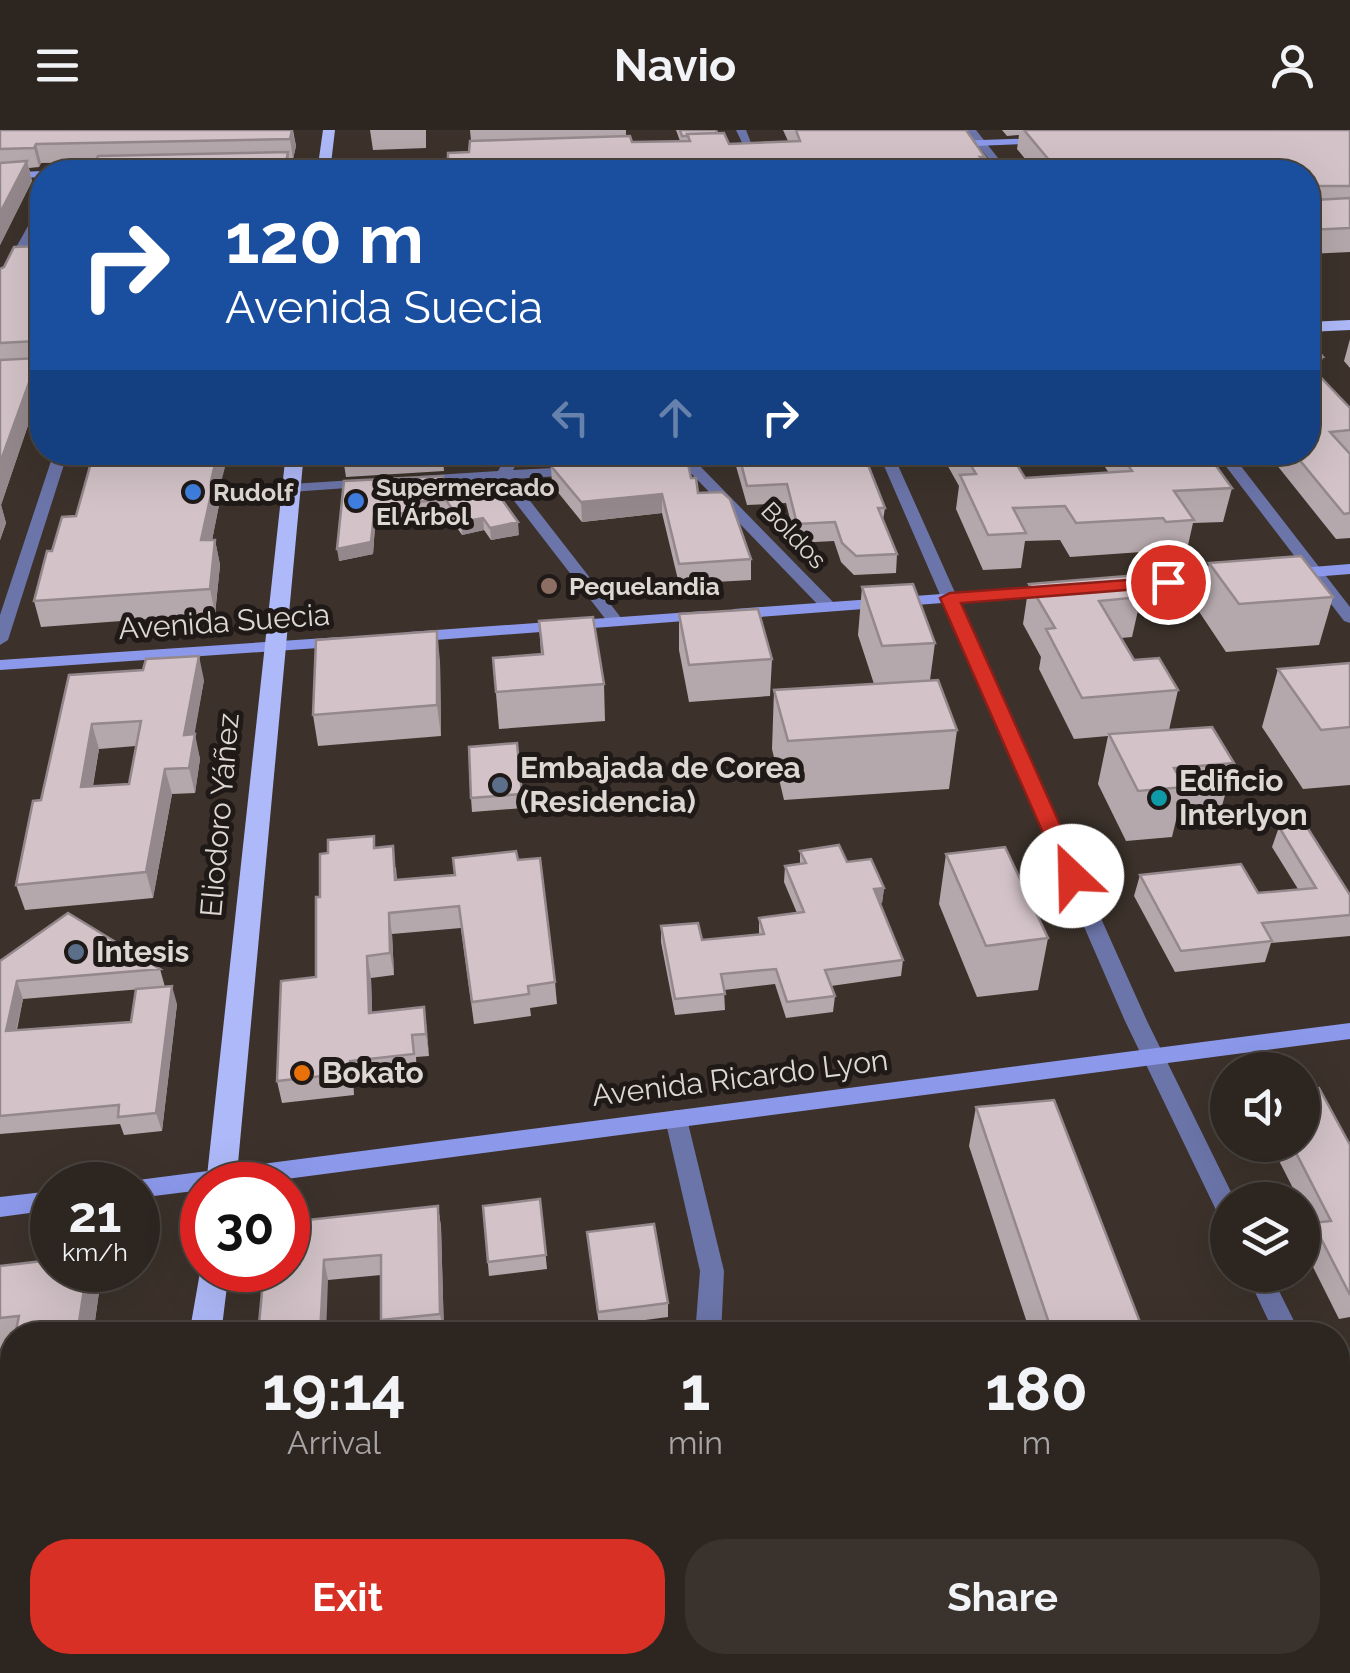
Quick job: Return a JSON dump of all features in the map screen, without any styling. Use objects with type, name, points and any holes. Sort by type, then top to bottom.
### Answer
[{"type":"main road","points":[[326,160],[329,130]]},
{"type":"main road","points":[[1320,316],[1350,315]]},
{"type":"main road","points":[[1320,326],[1350,325]]},
{"type":"main road","name":"Eliodoro Yáñez","points":[[224,1162],[294,465]]},
{"type":"main road","points":[[207,1322],[210,1292]]},
{"type":"street","points":[[740,130],[750,151]]},
{"type":"street","points":[[971,130],[994,160]]},
{"type":"street","points":[[943,145],[1059,141]]},
{"type":"street","points":[[731,152],[770,150]]},
{"type":"street","points":[[0,176],[30,175]]},
{"type":"street","points":[[0,287],[23,257],[30,240]]},
{"type":"street","points":[[0,640],[57,465]]},
{"type":"street","points":[[503,476],[509,465]]},
{"type":"street","name":"Boldos","points":[[699,465],[829,607]]},
{"type":"street","points":[[891,465],[1154,1057],[1214,1182]]},
{"type":"street","points":[[1232,465],[1350,618]]},
{"type":"street","points":[[410,481],[597,470]]},
{"type":"street","points":[[503,476],[616,622]]},
{"type":"street","points":[[291,488],[392,482]]},
{"type":"street","points":[[1276,575],[1350,569]]},
{"type":"street","points":[[1103,587],[1238,578]]},
{"type":"street","points":[[385,638],[1065,590]]},
{"type":"street","name":"Avenida Suecia","points":[[0,665],[366,640]]},
{"type":"street","name":"Avenida Ricardo Lyon","points":[[310,1170],[1350,1031]]},
{"type":"street","points":[[676,1119],[712,1271],[709,1322]]},
{"type":"street","points":[[0,1208],[30,1203]]},
{"type":"street","points":[[1267,1292],[1282,1322]]},
{"type":"building","points":[[0,130],[292,130],[290,139],[36,144],[34,148],[0,149]]},
{"type":"building","points":[[680,130],[716,130],[717,133],[682,136]]},
{"type":"building","points":[[796,130],[966,130],[985,157],[448,160],[448,153],[469,152],[470,141],[630,136],[632,142],[690,141],[687,134],[724,133],[729,144],[800,141]]},
{"type":"building","points":[[1024,130],[1350,130],[1350,186],[1320,186],[1320,160],[1049,160]]},
{"type":"building","points":[[288,152],[286,160],[96,160],[98,156]]},
{"type":"building","points":[[27,161],[0,213],[0,163]]},
{"type":"building","points":[[1350,198],[1350,228],[1320,229],[1320,200]]},
{"type":"building","points":[[30,246],[30,341],[0,343],[0,269],[14,247]]},
{"type":"building","points":[[30,358],[30,380],[0,463],[0,360]]},
{"type":"building","points":[[1320,377],[1350,408],[1350,430],[1330,432],[1350,454],[1350,513],[1344,514],[1304,465],[1320,465]]},
{"type":"building","points":[[90,465],[215,465],[201,540],[215,540],[210,589],[34,601],[47,551],[52,551],[62,517],[76,516]]},
{"type":"building","points":[[688,465],[691,478],[696,478],[698,493],[722,492],[730,499],[751,559],[679,564],[662,494],[581,502],[551,466]]},
{"type":"building","points":[[741,465],[868,465],[885,508],[878,508],[897,554],[856,556],[842,543],[835,522],[797,524],[787,484],[747,486]]},
{"type":"building","points":[[971,465],[1017,465],[1025,478],[1132,471],[1128,465],[1215,465],[1232,488],[1174,491],[1194,520],[1076,523],[1065,506],[1013,508],[1026,533],[988,535],[960,475],[976,474]]},
{"type":"building","points":[[443,476],[444,500],[409,502],[409,513],[374,515],[371,542],[337,549],[344,481]]},
{"type":"building","points":[[493,487],[518,522],[490,528],[483,518],[461,522],[444,497]]},
{"type":"building","points":[[1301,556],[1333,597],[1239,604],[1209,563]]},
{"type":"building","points":[[1138,575],[1141,597],[1099,601],[1134,660],[1159,658],[1178,690],[1082,698],[1046,629],[1055,628],[1029,584]]},
{"type":"building","points":[[913,584],[935,643],[882,646],[862,587]]},
{"type":"building","points":[[758,609],[772,659],[689,665],[679,614]]},
{"type":"building","points":[[593,617],[604,684],[496,692],[493,658],[543,654],[539,621]]},
{"type":"building","points":[[437,631],[437,705],[313,715],[316,640]]},
{"type":"building","points":[[199,656],[184,735],[195,734],[189,768],[165,769],[146,872],[16,885],[33,801],[41,800],[69,675],[143,670],[146,659]],"holes":[[[141,721],[129,784],[81,787],[92,724]]]},
{"type":"building","points":[[1350,663],[1350,727],[1321,730],[1278,669]]},
{"type":"building","points":[[938,680],[957,730],[788,741],[774,690]]},
{"type":"building","points":[[1212,727],[1234,763],[1174,768],[1185,787],[1138,791],[1109,734]]},
{"type":"building","name":"Embajada de Corea (Residencia)","points":[[517,743],[522,794],[471,798],[469,747]]},
{"type":"building","points":[[1305,824],[1350,895],[1350,915],[1262,923],[1272,941],[1181,951],[1140,875],[1241,864],[1258,893],[1316,888],[1279,827]]},
{"type":"building","points":[[374,836],[374,848],[393,846],[395,880],[455,875],[453,858],[516,851],[518,860],[540,858],[555,982],[528,986],[529,994],[472,1002],[459,906],[389,913],[390,953],[367,956],[369,1013],[424,1007],[426,1034],[412,1035],[414,1054],[350,1061],[350,1073],[277,1081],[281,981],[316,977],[320,854],[328,853],[328,840]]},
{"type":"building","points":[[839,845],[847,862],[871,859],[884,888],[874,889],[903,960],[825,970],[835,996],[787,1002],[776,969],[721,974],[725,994],[675,999],[661,926],[698,923],[702,940],[764,934],[759,918],[804,912],[785,866],[806,863],[800,851]]},
{"type":"building","points":[[1005,847],[1048,938],[986,946],[946,854]]},
{"type":"building","points":[[68,913],[160,969],[17,981],[6,1031],[131,1022],[136,989],[172,986],[156,1113],[118,1117],[119,1105],[0,1116],[0,961]]},
{"type":"building","points":[[1320,1090],[1350,1145],[1350,1295],[1320,1237],[1320,1222],[1331,1221],[1320,1200],[1320,1182],[1311,1182],[1301,1162],[1320,1162]]},
{"type":"building","points":[[1054,1100],[1140,1322],[1049,1322],[976,1107]]},
{"type":"building","points":[[540,1199],[546,1255],[488,1262],[483,1206]]},
{"type":"building","points":[[438,1206],[440,1314],[381,1320],[381,1255],[324,1260],[321,1322],[259,1322],[262,1292],[310,1292],[310,1220]]},
{"type":"building","points":[[654,1224],[668,1303],[598,1312],[587,1232]]},
{"type":"building","points":[[30,1263],[30,1292],[84,1292],[79,1322],[18,1322],[19,1316],[0,1318],[0,1266]]},
{"type":"place","name":"Rudolf","points":[[193,492]]},
{"type":"place","name":"Supermercado El Árbol","points":[[356,501]]},
{"type":"place","name":"Pequelandia","points":[[549,586]]},
{"type":"place","name":"Embajada de Corea (Residencia)","points":[[500,785]]},
{"type":"place","name":"Edificio Interlyon","points":[[1159,798]]},
{"type":"place","name":"Intesis","points":[[76,952]]},
{"type":"place","name":"Bokato","points":[[302,1073]]},
{"type":"route","points":[[1072,876],[950,598],[1168,582]]}]
